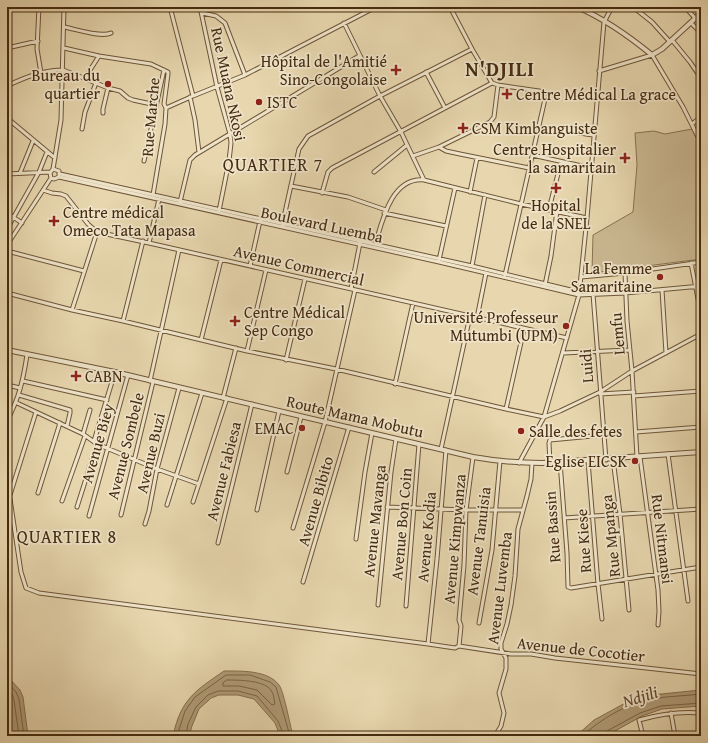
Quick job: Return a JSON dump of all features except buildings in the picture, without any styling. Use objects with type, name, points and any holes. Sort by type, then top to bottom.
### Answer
[{"type":"street","points":[[7,11],[12,7]]},
{"type":"street","points":[[39,7],[37,50],[41,73]]},
{"type":"street","points":[[7,174],[50,172],[53,169],[61,120],[64,7]]},
{"type":"street","points":[[170,7],[191,96],[199,152]]},
{"type":"street","name":"Rue Muana Nkosi","points":[[200,7],[217,87],[230,134],[231,152],[219,211]]},
{"type":"street","points":[[166,108],[191,96],[245,75],[376,7]]},
{"type":"street","points":[[450,7],[492,83],[542,92],[544,94],[545,99],[505,276]]},
{"type":"street","points":[[577,7],[631,39],[652,56],[692,124],[701,143]]},
{"type":"street","points":[[518,463],[544,417],[579,294],[604,22],[612,7]]},
{"type":"street","points":[[633,7],[652,22],[671,41],[690,62],[701,78]]},
{"type":"street","points":[[685,7],[695,18]]},
{"type":"street","points":[[202,12],[216,16],[225,23],[245,75]]},
{"type":"street","points":[[599,71],[652,56],[660,52],[701,13]]},
{"type":"street","points":[[344,23],[359,56],[401,132],[424,180]]},
{"type":"street","points":[[690,23],[701,33]]},
{"type":"street","points":[[64,27],[102,34],[111,33]]},
{"type":"street","points":[[7,48],[38,41]]},
{"type":"street","name":"Rue Marche","points":[[64,48],[99,56],[151,64],[164,70],[168,74],[165,96],[166,108],[164,124],[152,196]]},
{"type":"street","points":[[282,225],[299,149],[308,136],[380,96],[472,49]]},
{"type":"street","points":[[85,78],[99,56]]},
{"type":"street","points":[[180,202],[190,160],[199,152],[359,56]]},
{"type":"street","points":[[7,86],[51,70],[63,70],[124,93],[128,98],[133,100],[156,105]]},
{"type":"street","points":[[144,161],[164,70]]},
{"type":"street","points":[[426,72],[445,108]]},
{"type":"street","points":[[82,129],[87,106],[96,83]]},
{"type":"street","points":[[322,193],[329,169],[492,83]]},
{"type":"street","points":[[413,156],[439,147],[492,120],[498,85]]},
{"type":"street","points":[[103,113],[108,88]]},
{"type":"street","points":[[692,124],[701,117]]},
{"type":"street","points":[[7,119],[55,158]]},
{"type":"street","points":[[538,126],[593,135]]},
{"type":"street","points":[[20,173],[33,141]]},
{"type":"street","points":[[374,172],[407,145]]},
{"type":"street","points":[[439,147],[446,151],[529,168]]},
{"type":"street","points":[[7,229],[39,172],[47,152]]},
{"type":"street","points":[[532,155],[591,168]]},
{"type":"street","points":[[470,192],[477,158]]},
{"type":"street","points":[[549,209],[561,162]]},
{"type":"street","points":[[51,178],[54,179],[59,175],[58,170],[53,169]]},
{"type":"street","points":[[7,245],[51,178],[50,172]]},
{"type":"street","name":"Boulevard Luemba","points":[[59,175],[439,260],[579,294],[625,293],[701,286]]},
{"type":"street","points":[[375,246],[385,211],[393,197],[400,189],[414,180],[424,180],[521,204],[587,218]]},
{"type":"street","points":[[291,186],[348,197],[385,211],[446,226]]},
{"type":"street","points":[[439,260],[455,188]]},
{"type":"street","points":[[43,190],[66,196],[88,224],[97,232],[72,310]]},
{"type":"street","points":[[471,268],[485,195]]},
{"type":"street","name":"Boulevard Luemba","points":[[152,196],[159,199],[180,202]]},
{"type":"street","points":[[149,243],[159,199]]},
{"type":"street","points":[[545,285],[557,211]]},
{"type":"street","points":[[7,214],[22,223]]},
{"type":"street","points":[[250,266],[260,221]]},
{"type":"street","name":"Avenue Commercial","points":[[97,232],[567,338]]},
{"type":"street","points":[[123,321],[142,242]]},
{"type":"street","points":[[293,528],[325,422],[353,289],[361,243]]},
{"type":"street","name":"Avenue Sombele","points":[[121,515],[152,381],[179,250]]},
{"type":"street","points":[[7,251],[84,271]]},
{"type":"street","points":[[201,340],[221,260]]},
{"type":"street","points":[[581,277],[625,273],[701,262]]},
{"type":"street","points":[[690,263],[701,314]]},
{"type":"street","points":[[247,351],[266,270]]},
{"type":"street","points":[[477,318],[487,271]]},
{"type":"street","name":"Lemfu","points":[[625,273],[625,293],[636,432]]},
{"type":"street","points":[[286,360],[305,279]]},
{"type":"street","points":[[662,290],[666,353]]},
{"type":"street","points":[[7,293],[72,310],[247,351],[336,369],[395,384],[544,417],[600,393],[632,372],[701,334]]},
{"type":"street","name":"Luidi","points":[[593,294],[596,352],[606,460]]},
{"type":"street","points":[[395,384],[413,303]]},
{"type":"street","points":[[441,449],[470,316]]},
{"type":"street","points":[[506,409],[524,329]]},
{"type":"street","points":[[193,502],[225,398],[236,348]]},
{"type":"street","name":"Route Mama Mobutu","points":[[7,350],[115,372],[473,457],[500,461],[518,463],[550,463],[700,452]]},
{"type":"street","points":[[563,353],[629,350]]},
{"type":"street","points":[[7,421],[17,402],[23,380],[27,355]]},
{"type":"street","points":[[77,507],[115,372]]},
{"type":"street","name":"Avenue Biey","points":[[89,516],[128,375]]},
{"type":"street","points":[[23,380],[107,400]]},
{"type":"street","points":[[7,385],[20,388]]},
{"type":"street","name":"Avenue Buzi","points":[[145,524],[157,469],[179,388]]},
{"type":"street","points":[[600,393],[634,394],[701,391]]},
{"type":"street","points":[[167,505],[202,393]]},
{"type":"street","points":[[19,395],[70,410],[67,426]]},
{"type":"street","points":[[17,402],[67,426],[96,443],[157,469],[199,484]]},
{"type":"street","name":"Avenue Fabiesa","points":[[218,543],[252,404]]},
{"type":"street","points":[[62,501],[84,435],[90,410]]},
{"type":"street","points":[[257,510],[279,411]]},
{"type":"street","points":[[9,497],[36,412]]},
{"type":"street","points":[[287,472],[301,416]]},
{"type":"street","points":[[38,493],[60,423]]},
{"type":"street","points":[[636,432],[701,427]]},
{"type":"street","name":"Avenue Bibito","points":[[303,582],[349,428]]},
{"type":"street","name":"Rue Nitmansi","points":[[636,432],[638,457],[648,512],[659,611],[658,625]]},
{"type":"street","points":[[356,539],[372,433]]},
{"type":"street","points":[[550,463],[550,440],[603,435]]},
{"type":"street","name":"Avenue Mavanga","points":[[378,605],[387,507],[396,439]]},
{"type":"street","name":"Avenue Bon Coin","points":[[406,606],[419,444]]},
{"type":"street","name":"Avenue Kodia","points":[[428,644],[446,450]]},
{"type":"street","points":[[700,452],[701,474]]},
{"type":"street","points":[[668,454],[688,601]]},
{"type":"street","name":"Avenue Kimpwanza","points":[[459,646],[466,510],[473,457]]},
{"type":"street","name":"Rue Mpanga","points":[[613,459],[627,579],[629,610]]},
{"type":"street","name":"Avenue Tanuisia","points":[[478,623],[492,550],[500,461]]},
{"type":"street","name":"Rue Kiese","points":[[588,461],[602,619]]},
{"type":"street","name":"Rue Bassin","points":[[560,462],[567,553],[567,585],[570,588],[598,584]]},
{"type":"street","name":"Avenue Luvemba","points":[[495,736],[501,726],[504,713],[499,693],[506,669],[506,658],[503,653],[501,643],[511,605],[515,576],[518,529],[530,479],[532,463]]},
{"type":"street","points":[[7,479],[9,497]]},
{"type":"street","name":"Avenue de Cocotier","points":[[9,497],[21,572],[26,588],[39,593],[455,648],[459,646],[519,655],[531,654],[701,674]]},
{"type":"street","points":[[387,507],[466,510],[523,510]]},
{"type":"street","points":[[564,518],[701,509]]},
{"type":"street","points":[[598,584],[701,568]]},
{"type":"street","points":[[671,712],[675,736]]},
{"type":"street","points":[[643,736],[639,720],[671,712],[701,713]]},
{"type":"shaded area","points":[[692,129],[701,148],[701,259],[592,273],[593,235],[633,212],[637,165],[635,133],[654,131],[665,134]]},
{"type":"water","points":[[224,671],[254,672],[268,676],[274,680],[281,688],[292,732],[295,736],[280,736],[275,723],[254,699],[238,695],[219,695],[211,698],[199,709],[189,736],[173,736],[176,723],[185,704],[205,684]]},
{"type":"water","points":[[7,676],[20,690],[23,697],[28,736],[7,736]]},
{"type":"water","points":[[701,690],[701,706],[662,709],[642,716],[606,736],[576,736],[594,720],[629,701],[651,695]]},
{"type":"place","name":"Hôpital de l'Amitié Sino-Congolaise","points":[[396,70]]},
{"type":"place","name":"Bureau du quartier","points":[[108,84]]},
{"type":"place","name":"Centre Médical La grace","points":[[507,94]]},
{"type":"place","name":"ISTC","points":[[259,102]]},
{"type":"place","name":"CSM Kimbanguiste","points":[[463,128]]},
{"type":"place","name":"Centre Hospitalier la samaritain","points":[[625,158]]},
{"type":"place","name":"Hopital de la SNEL","points":[[556,188]]},
{"type":"place","name":"Centre médical Omeco Tata Mapasa","points":[[54,221]]},
{"type":"place","name":"La Femme Samaritaine","points":[[660,277]]},
{"type":"place","name":"Centre Médical Sep Congo","points":[[235,321]]},
{"type":"place","name":"Université Professeur Mutumbi (UPM)","points":[[566,326]]},
{"type":"place","name":"CABN","points":[[76,376]]},
{"type":"place","name":"EMAC","points":[[302,428]]},
{"type":"place","name":"Salle des fetes","points":[[521,431]]},
{"type":"place","name":"Eglise EICSK","points":[[635,461]]},
{"type":"district","name":"N'DJILI","points":[[500,68]]},
{"type":"district","name":"QUARTIER 7","points":[[273,164]]},
{"type":"district","name":"QUARTIER 8","points":[[67,536]]},
{"type":"water label","name":"Ndjili","points":[[640,696]]}]
